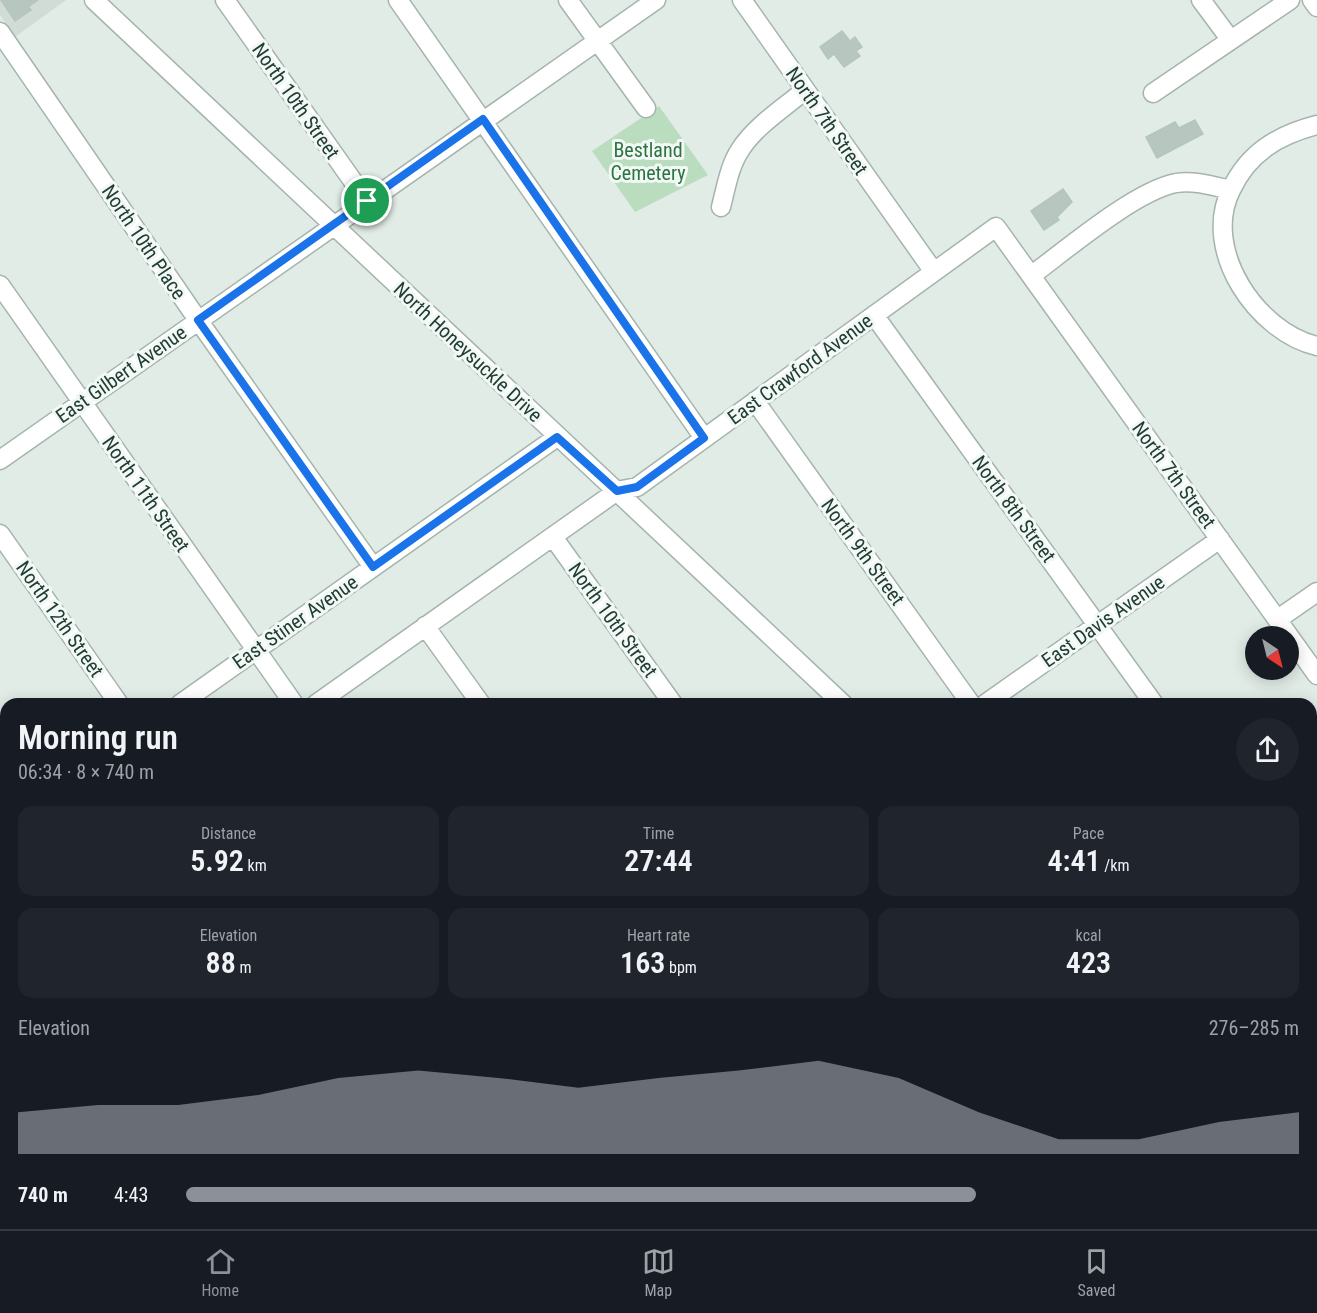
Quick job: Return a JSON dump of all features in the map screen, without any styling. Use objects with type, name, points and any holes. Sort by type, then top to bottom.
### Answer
[{"type":"street","name":"North Honeysuckle Drive","points":[[94,0],[837,698]]},
{"type":"street","name":"North 10th Street","points":[[225,0],[367,201]]},
{"type":"street","points":[[398,0],[704,438]]},
{"type":"street","points":[[568,0],[646,108]]},
{"type":"street","name":"East Gilbert Avenue","points":[[0,460],[483,119],[656,0]]},
{"type":"street","name":"North 7th Street","points":[[742,0],[934,272]]},
{"type":"street","points":[[1201,0],[1230,39]]},
{"type":"street","points":[[1153,93],[1290,0]]},
{"type":"street","points":[[1312,0],[1317,7]]},
{"type":"street","name":"North 10th Place","points":[[0,32],[198,320],[373,567]]},
{"type":"street","points":[[721,207],[729,174],[739,150],[754,132],[806,90]]},
{"type":"street","points":[[1317,125],[1281,137],[1262,148],[1239,173],[1226,201],[1223,231],[1225,250],[1234,273],[1255,305],[1275,328],[1301,343],[1317,346]]},
{"type":"street","points":[[1032,275],[1130,204],[1162,187],[1178,183],[1200,183],[1231,190]]},
{"type":"street","name":"East Crawford Avenue","points":[[324,698],[617,491],[637,487],[996,227],[1032,275]]},
{"type":"street","name":"North 7th Street","points":[[1032,275],[1317,675]]},
{"type":"street","name":"North 11th Street","points":[[0,285],[290,698]]},
{"type":"street","name":"North 8th Street","points":[[874,315],[1150,698]]},
{"type":"street","name":"North 9th Street","points":[[755,401],[967,698]]},
{"type":"street","name":"East Stiner Avenue","points":[[188,698],[557,437]]},
{"type":"street","name":"North 12th Street","points":[[0,534],[115,698]]},
{"type":"street","name":"North 10th Street","points":[[553,537],[670,698]]},
{"type":"street","name":"East Davis Avenue","points":[[994,698],[1220,539]]},
{"type":"street","points":[[1278,620],[1317,592]]},
{"type":"street","points":[[425,626],[478,698]]},
{"type":"shaded area","points":[[0,0],[66,0],[15,37],[0,15]]},
{"type":"green space","name":"Bestland Cemetery","points":[[659,106],[708,175],[635,212],[592,151]]},
{"type":"building","points":[[1,0],[38,0],[28,7],[31,10],[15,21]]},
{"type":"building","points":[[842,31],[850,41],[855,37],[862,47],[856,51],[860,56],[844,67],[834,54],[828,59],[820,47]]},
{"type":"building","points":[[1195,120],[1203,134],[1157,158],[1146,137],[1175,122],[1179,128]]},
{"type":"building","points":[[1063,189],[1072,202],[1057,217],[1059,220],[1044,230],[1031,211]]},
{"type":"route","points":[[483,119],[704,438],[637,487],[617,491],[557,437],[373,567],[198,320],[367,201],[483,119]]}]
